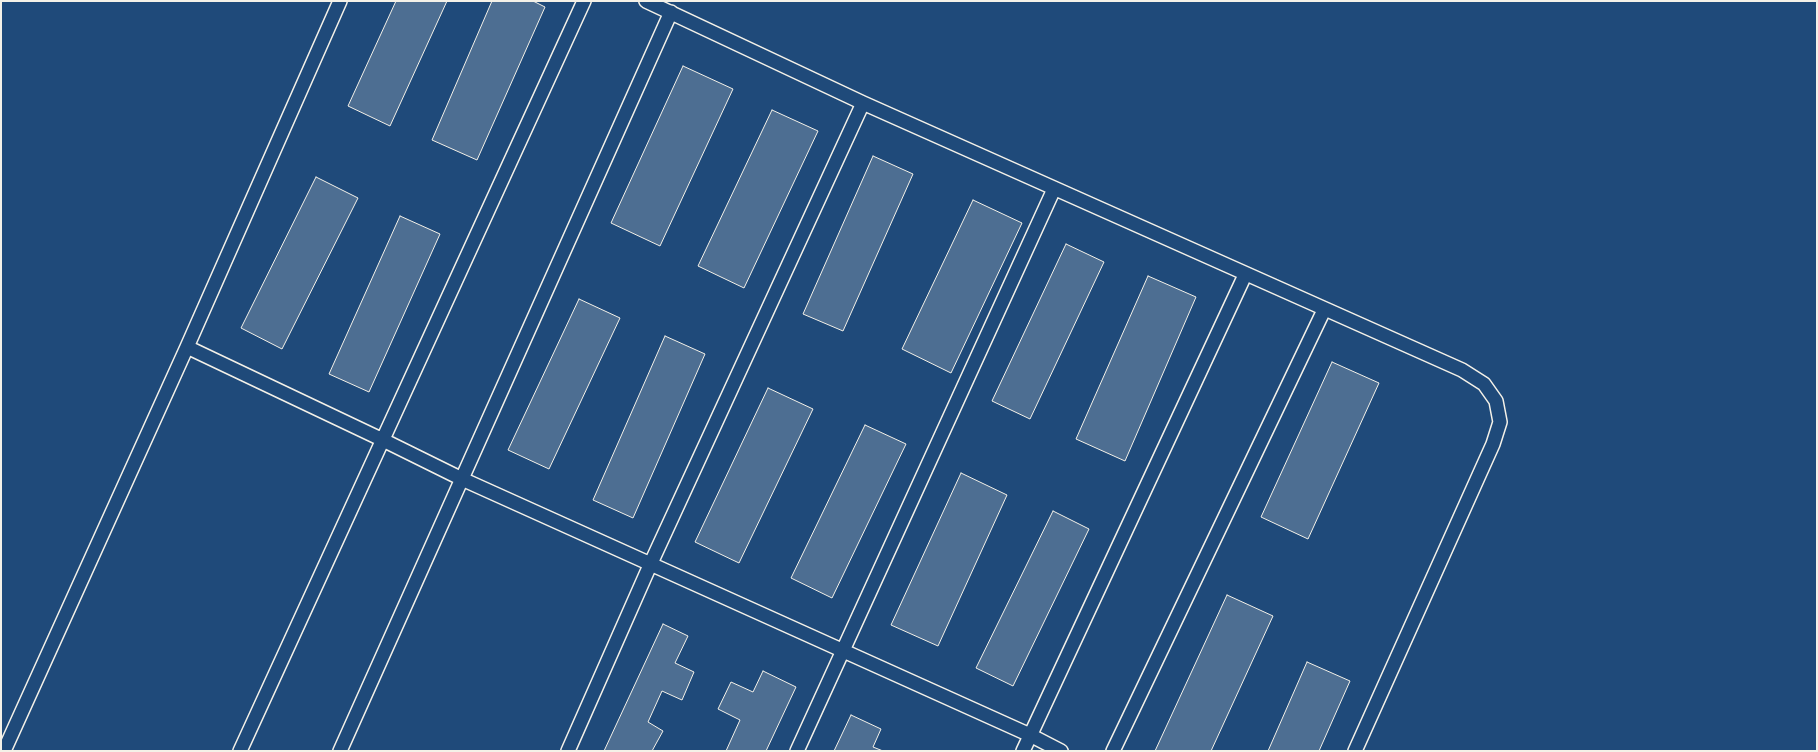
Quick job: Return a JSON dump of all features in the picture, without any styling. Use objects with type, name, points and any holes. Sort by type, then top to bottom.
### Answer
[{"type":"lane","points":[[4,751],[187,347],[340,1]]},
{"type":"lane","points":[[240,751],[584,1]]},
{"type":"lane","points":[[646,1],[862,103],[1245,275],[1462,370],[1484,384],[1496,401],[1500,422],[1493,444],[1355,751]]},
{"type":"lane","points":[[340,751],[672,12]]},
{"type":"lane","points":[[568,751],[651,563],[862,103]]},
{"type":"lane","points":[[796,751],[1054,189]]},
{"type":"lane","points":[[1023,751],[1245,275]]},
{"type":"lane","points":[[1112,751],[1324,310]]},
{"type":"lane","points":[[187,347],[462,479],[651,563],[842,651],[1030,735],[1062,751]]},
{"type":"building","points":[[396,1],[447,1],[390,126],[348,106]]},
{"type":"building","points":[[492,1],[533,1],[545,7],[477,160],[432,140]]},
{"type":"building","points":[[683,66],[733,89],[660,246],[611,223]]},
{"type":"building","points":[[772,110],[818,131],[744,288],[698,266]]},
{"type":"building","points":[[873,156],[913,174],[843,331],[803,314]]},
{"type":"building","points":[[316,177],[358,198],[282,349],[241,328]]},
{"type":"building","points":[[973,200],[1022,223],[951,373],[902,349]]},
{"type":"building","points":[[400,216],[440,234],[369,392],[329,374]]},
{"type":"building","points":[[1066,244],[1104,262],[1030,419],[992,401]]},
{"type":"building","points":[[1148,276],[1196,297],[1125,461],[1076,439]]},
{"type":"building","points":[[579,299],[620,318],[549,469],[508,450]]},
{"type":"building","points":[[665,336],[705,354],[633,518],[593,500]]},
{"type":"building","points":[[1332,362],[1379,383],[1308,539],[1261,517]]},
{"type":"building","points":[[768,388],[813,409],[739,563],[695,542]]},
{"type":"building","points":[[865,425],[906,444],[832,598],[791,578]]},
{"type":"building","points":[[961,473],[1007,495],[938,646],[891,625]]},
{"type":"building","points":[[1053,511],[1089,529],[1013,686],[976,668]]},
{"type":"building","points":[[1227,595],[1273,616],[1211,751],[1155,751]]},
{"type":"building","points":[[663,624],[688,636],[675,663],[694,672],[682,700],[662,691],[648,722],[663,731],[652,751],[604,751]]},
{"type":"building","points":[[1307,662],[1350,681],[1319,751],[1268,751]]},
{"type":"building","points":[[763,671],[796,687],[766,751],[726,751],[740,720],[718,709],[731,682],[753,692]]},
{"type":"building","points":[[851,715],[881,729],[873,747],[883,751],[834,751]]}]
